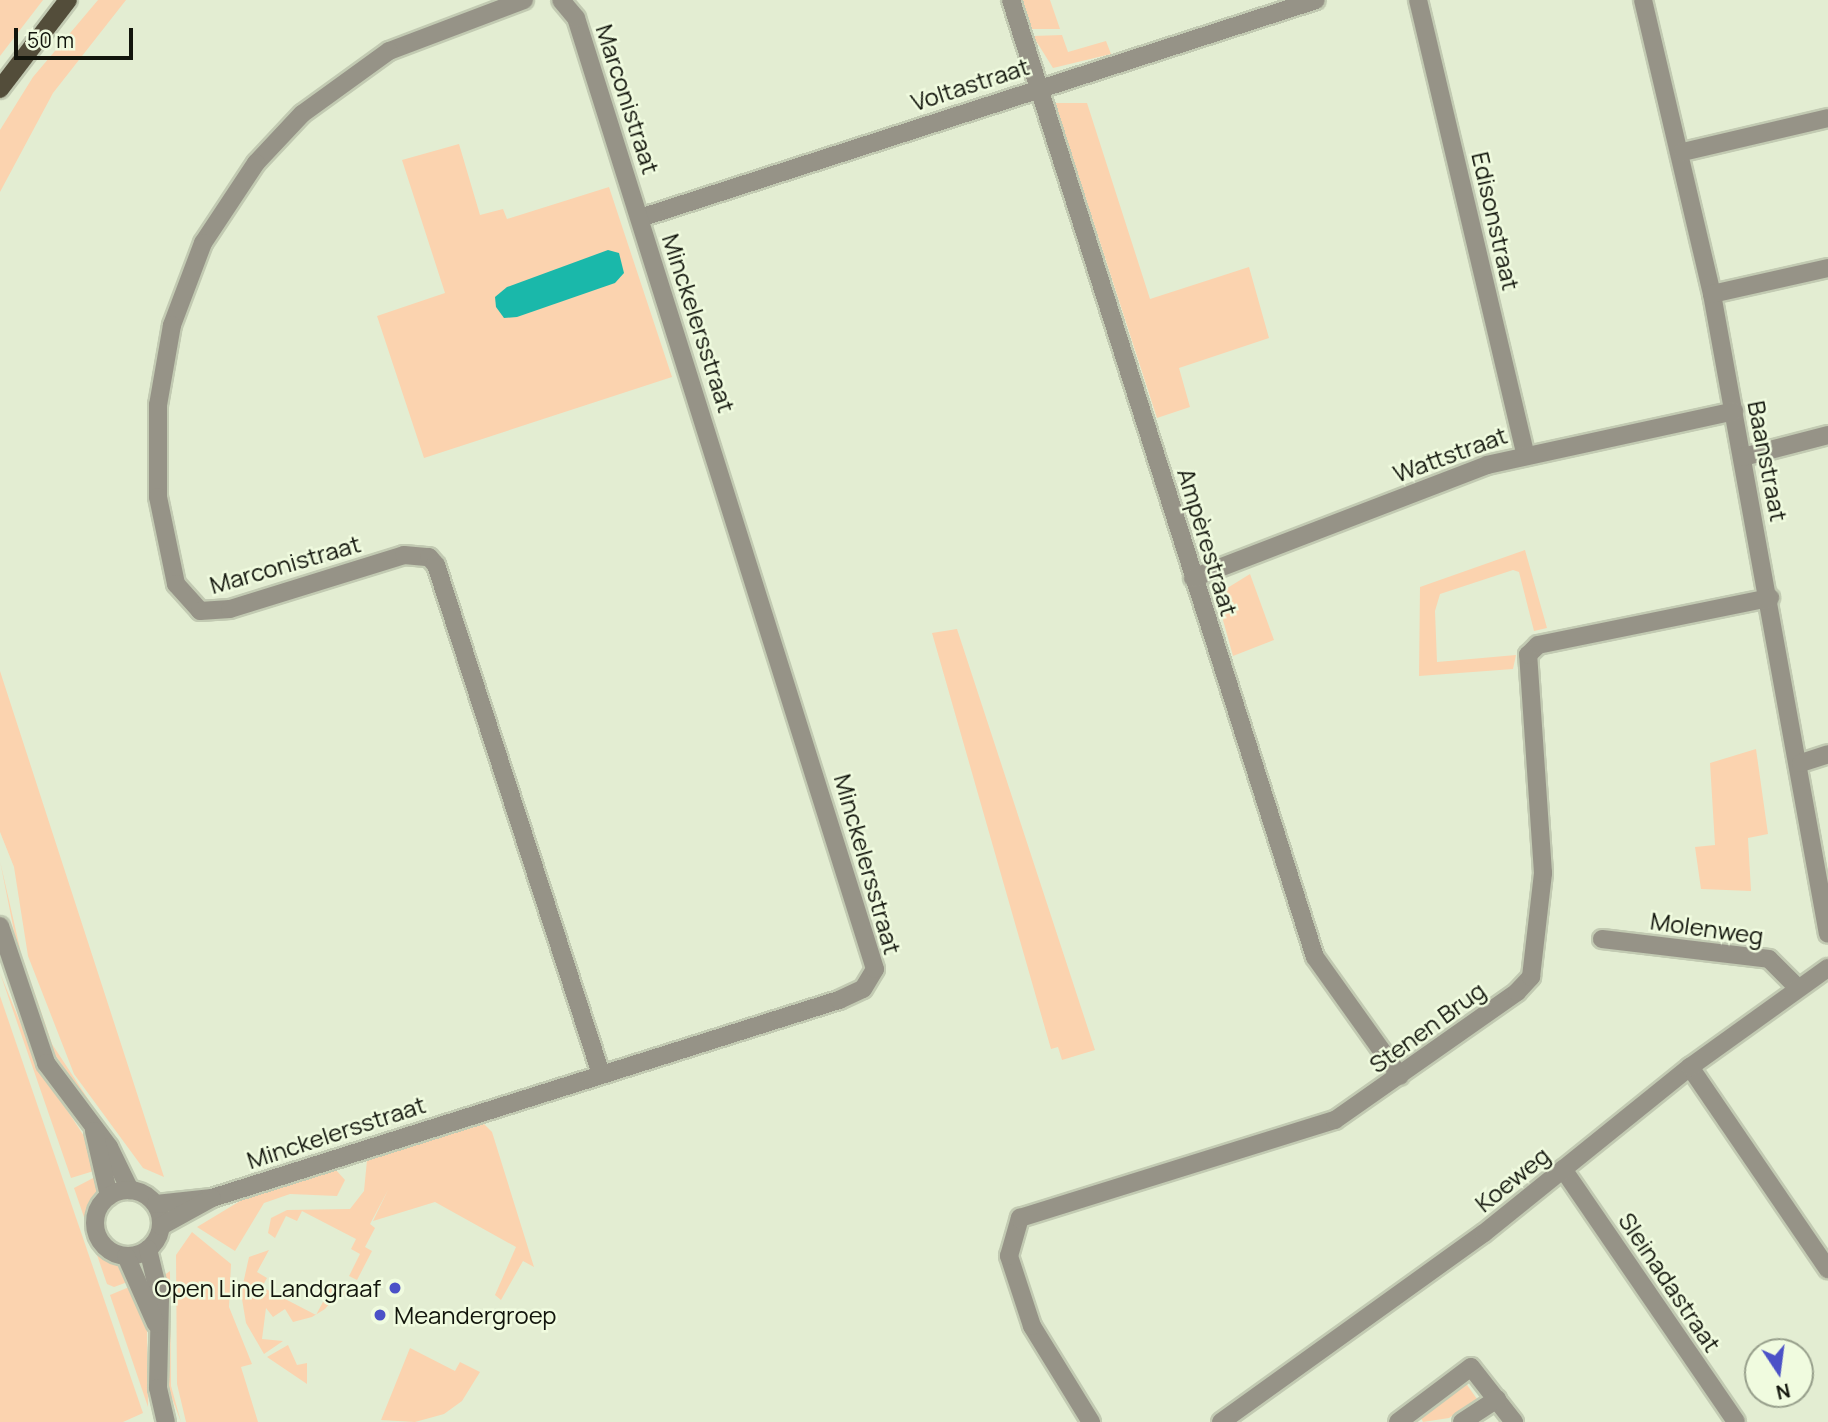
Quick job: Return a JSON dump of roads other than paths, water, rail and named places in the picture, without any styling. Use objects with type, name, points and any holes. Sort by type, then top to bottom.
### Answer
[{"type":"main road","points":[[0,89],[68,0]]},
{"type":"street","name":"Marconistraat","points":[[524,0],[389,51],[302,114],[256,163],[204,243],[172,325],[158,405],[158,486],[176,584],[200,611],[230,609],[404,555],[429,557],[436,565],[601,1074]]},
{"type":"street","name":"Marconistraat","points":[[561,0],[576,18],[640,218]]},
{"type":"street","name":"Ampèrestraat","points":[[1011,0],[1041,86],[1193,578],[1315,957],[1400,1076]]},
{"type":"street","name":"Voltastraat","points":[[640,218],[1041,86],[1316,0]]},
{"type":"street","name":"Edisonstraat","points":[[1418,0],[1525,454]]},
{"type":"street","name":"Baanstraat","points":[[1643,0],[1683,152],[1712,294],[1801,763],[1828,934]]},
{"type":"street","points":[[1683,152],[1828,118]]},
{"type":"street","name":"Minckelersstraat","points":[[161,1226],[212,1198],[839,1000],[863,989],[875,969],[640,218]]},
{"type":"street","points":[[1712,294],[1828,268]]},
{"type":"street","name":"Wattstraat","points":[[1193,578],[1525,454],[1734,411]]},
{"type":"street","points":[[1743,457],[1828,435]]},
{"type":"street","name":"Stenen Brug","points":[[1091,1422],[1032,1326],[1009,1256],[1020,1217],[1335,1120],[1400,1076],[1531,977],[1543,873],[1528,655],[1538,645],[1770,598]]},
{"type":"street","points":[[1801,763],[1828,754]]},
{"type":"street","points":[[0,926],[47,1063],[94,1131],[130,1190],[156,1204],[161,1226],[148,1249],[126,1256],[111,1251],[96,1232],[98,1208],[109,1196],[130,1190]]},
{"type":"street","name":"Molenweg","points":[[1602,939],[1769,959],[1796,986]]},
{"type":"street","name":"Koeweg","points":[[1221,1422],[1563,1169],[1796,986],[1828,968]]},
{"type":"street","points":[[1690,1067],[1828,1269]]},
{"type":"street","points":[[94,1131],[109,1196]]},
{"type":"street","name":"Sleinadastraat","points":[[1563,1169],[1736,1422]]},
{"type":"street","name":"Minckelersstraat","points":[[156,1204],[212,1198]]},
{"type":"street","points":[[148,1249],[160,1299],[156,1324],[166,1422]]},
{"type":"street","points":[[126,1256],[156,1324]]},
{"type":"street","points":[[1398,1422],[1471,1367],[1514,1422]]},
{"type":"street","points":[[1462,1422],[1497,1399]]},
{"type":"water","points":[[608,250],[619,253],[624,273],[615,283],[517,317],[504,318],[496,307],[495,297],[507,287]]},
{"type":"place","name":"Open Line Landgraaf","points":[[395,1288]]},
{"type":"place","name":"Meandergroep","points":[[380,1315]]}]
